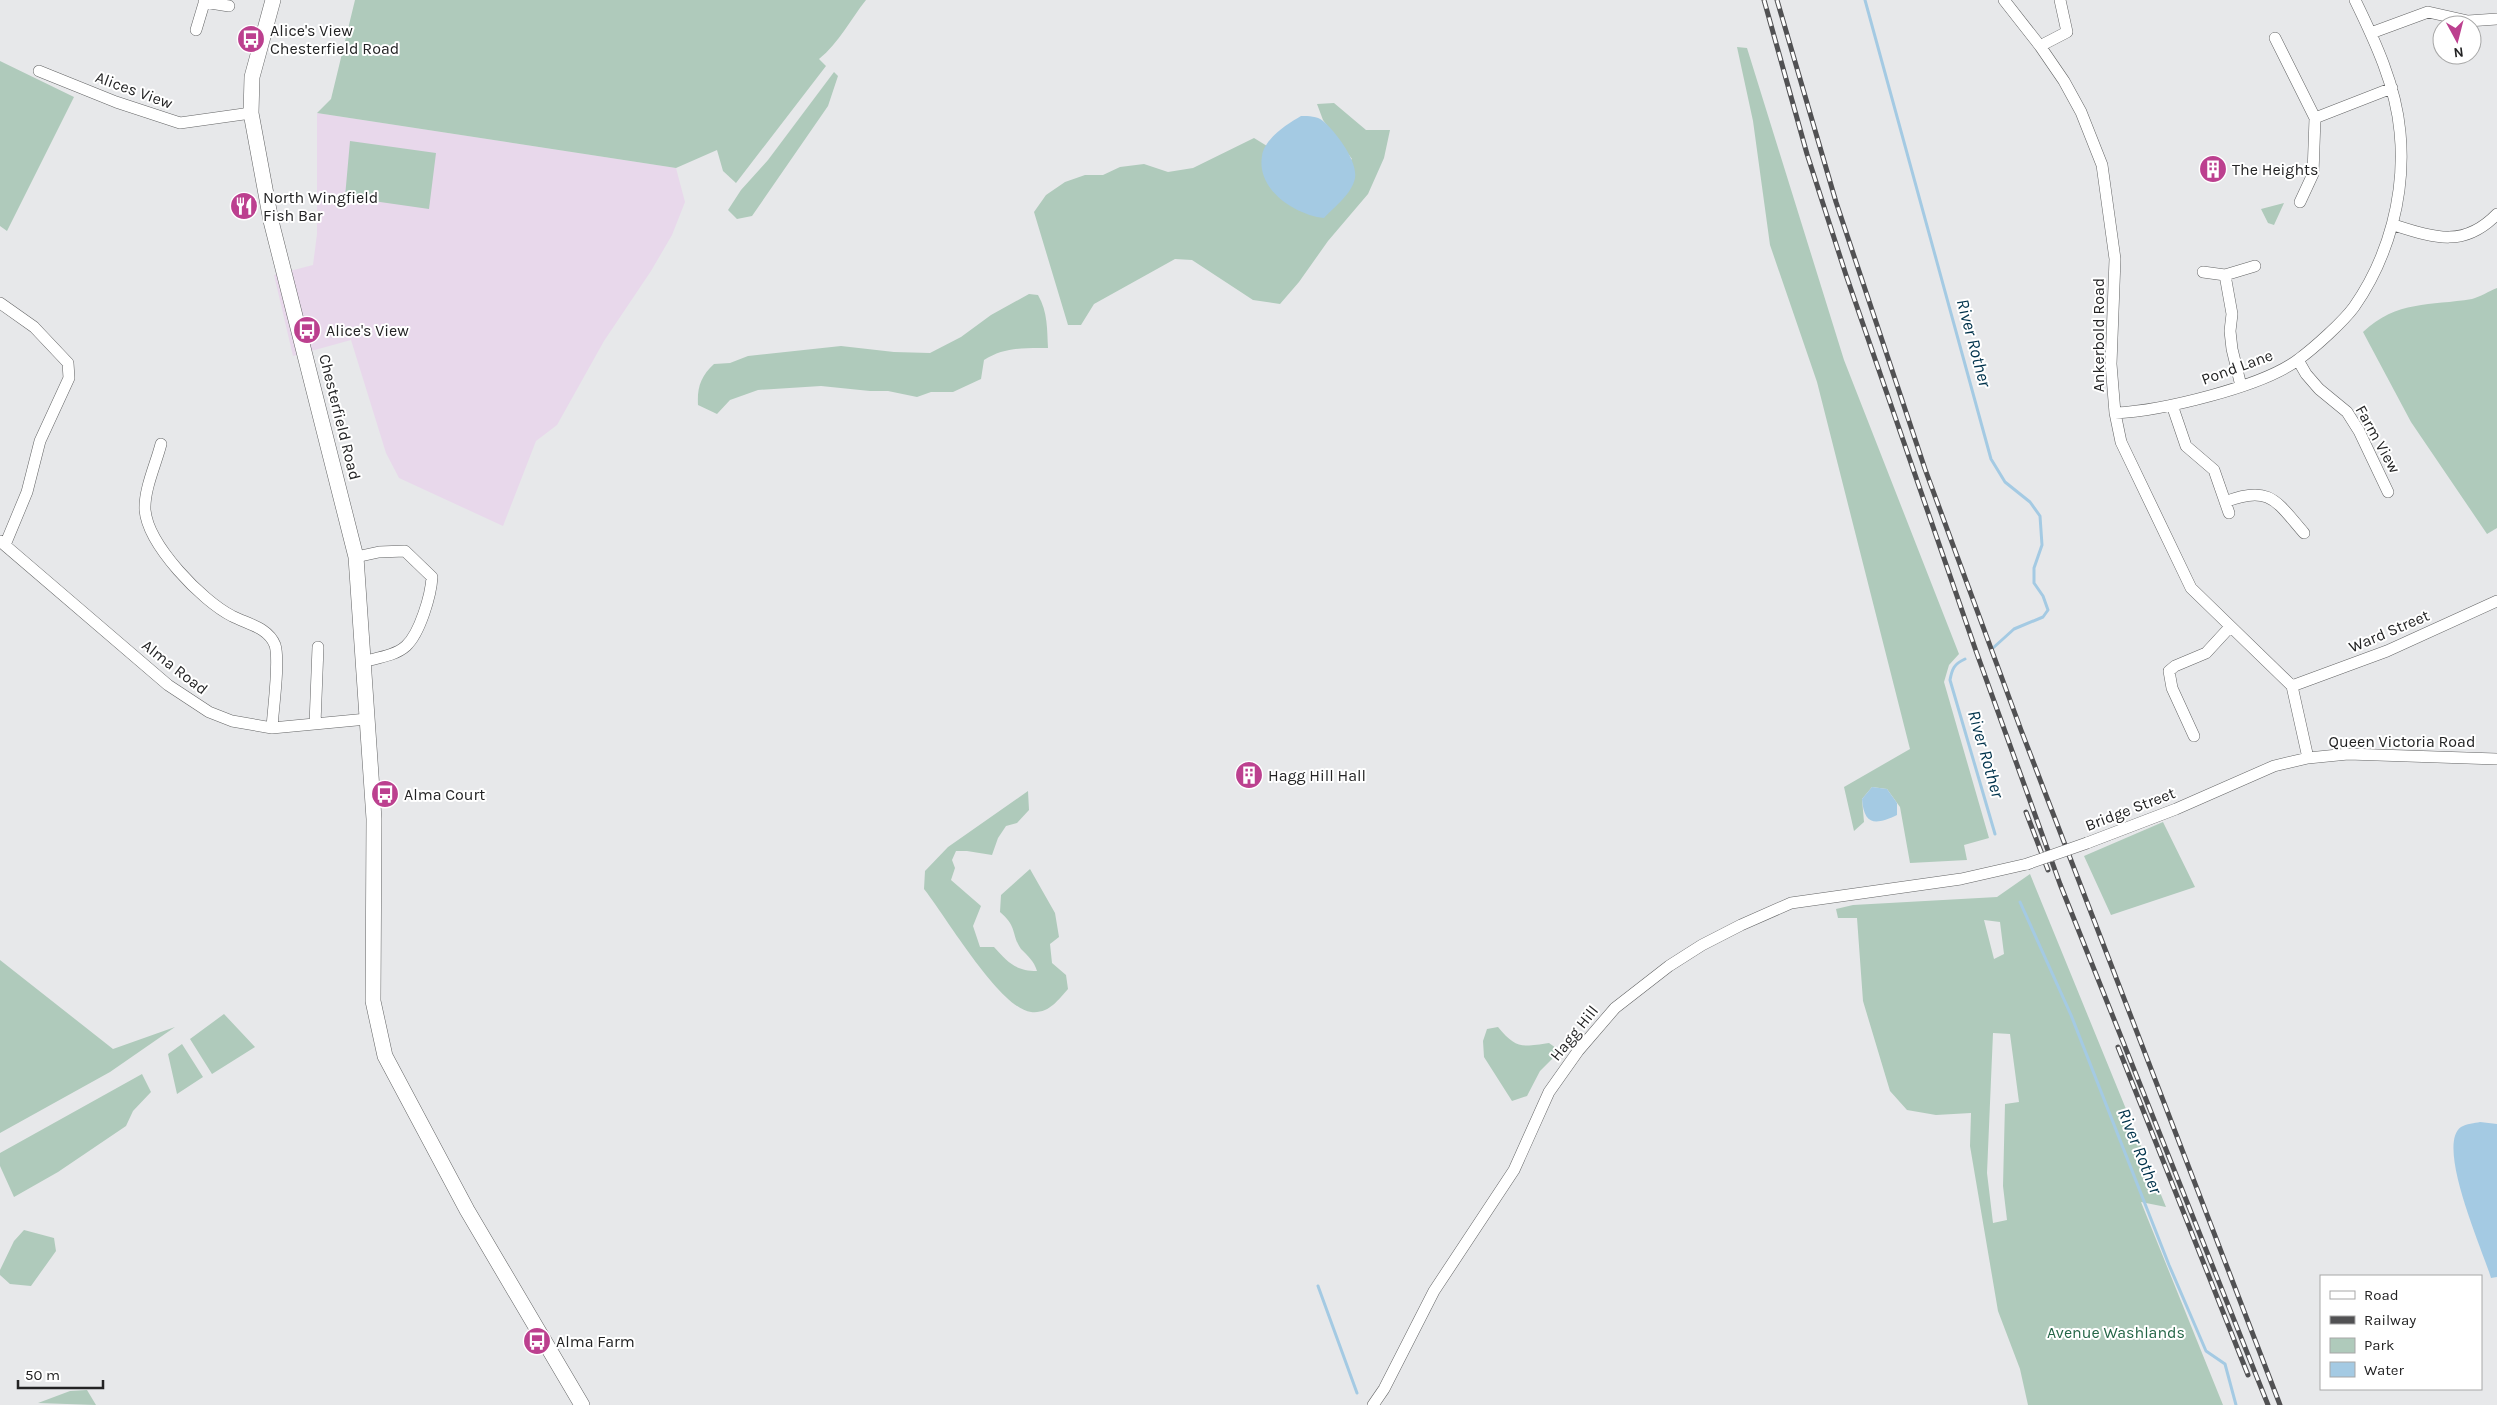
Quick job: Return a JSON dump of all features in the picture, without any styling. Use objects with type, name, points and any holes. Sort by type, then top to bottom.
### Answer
[{"type":"main road","name":"Chesterfield Road","points":[[273,0],[252,77],[251,113],[271,221],[356,557],[374,819],[373,1001],[385,1056],[467,1210],[582,1405]]},
{"type":"street","name":"Ankerbold Road","points":[[2004,0],[2040,46],[2081,112],[2102,165],[2106,181],[2115,260],[2111,364],[2115,414],[2121,442],[2173,554],[2191,588],[2229,628],[2292,686]]},
{"type":"street","points":[[2040,46],[2067,32],[2060,0]]},
{"type":"street","name":"Pond Lane","points":[[2115,414],[2142,412],[2241,386],[2298,360],[2353,308],[2378,265],[2394,225],[2401,168],[2400,131],[2392,88],[2371,32],[2355,0]]},
{"type":"street","points":[[196,30],[205,1],[229,6]]},
{"type":"street","points":[[2371,32],[2428,6],[2468,21],[2497,19]]},
{"type":"street","points":[[2275,38],[2315,118],[2314,174],[2300,202]]},
{"type":"street","name":"Alices View","points":[[39,71],[116,102],[180,123],[251,113]]},
{"type":"street","points":[[2315,118],[2392,88]]},
{"type":"street","points":[[2394,225],[2426,235],[2466,236],[2484,227],[2497,214]]},
{"type":"street","points":[[2203,272],[2226,275],[2254,266]]},
{"type":"street","points":[[2226,275],[2232,314],[2230,330],[2232,350],[2241,386]]},
{"type":"street","points":[[0,303],[34,327],[68,363],[69,378],[40,441],[27,492],[2,543]]},
{"type":"street","name":"Farm View","points":[[2298,360],[2306,374],[2319,389],[2347,412],[2359,431],[2388,492]]},
{"type":"street","points":[[2172,405],[2186,446],[2214,470],[2227,507],[2261,494],[2274,498],[2304,533]]},
{"type":"street","points":[[162,444],[146,498],[145,509],[150,528],[172,562],[195,587],[228,614],[258,627],[272,638],[276,654],[272,728]]},
{"type":"street","name":"Alma Road","points":[[2,543],[187,700],[232,721],[272,728],[367,719]]},
{"type":"street","points":[[356,557],[378,552],[405,551],[432,577],[431,592],[415,633],[406,647],[389,655],[362,662]]},
{"type":"street","name":"Ward Street","points":[[2292,686],[2387,651],[2497,601]]},
{"type":"street","points":[[2194,736],[2172,688],[2169,671],[2175,666],[2206,653],[2229,628]]},
{"type":"street","points":[[315,724],[318,648]]},
{"type":"street","points":[[2292,686],[2308,758]]},
{"type":"street","name":"Queen Victoria Road","points":[[2308,758],[2348,754],[2497,759]]},
{"type":"street","name":"Bridge Street","points":[[1961,879],[2003,871],[2027,864],[2176,808],[2274,766],[2308,758]]},
{"type":"street","name":"Hagg Hill","points":[[1373,1405],[1384,1390],[1434,1291],[1514,1170],[1549,1092],[1578,1051],[1615,1008],[1669,966],[1702,945],[1741,925],[1792,903],[1961,879]]},
{"type":"shaded area","points":[[317,113],[676,168],[685,202],[672,235],[651,271],[604,341],[557,425],[536,441],[503,526],[399,478],[386,453],[351,340],[293,356],[274,275],[313,265],[317,234]]},
{"type":"green space","points":[[355,0],[866,0],[838,39],[819,59],[826,66],[736,183],[723,171],[717,150],[676,168],[317,113],[331,99]]},
{"type":"green space","points":[[1737,47],[1747,48],[1844,360],[1959,654],[1949,665],[1944,682],[1989,838],[1964,845],[1967,860],[1910,863],[1900,807],[1887,789],[1872,787],[1862,799],[1864,822],[1854,831],[1844,787],[1910,749],[1817,382],[1770,245],[1753,121]]},
{"type":"green space","points":[[0,61],[74,97],[7,231],[0,226]]},
{"type":"green space","points":[[834,72],[838,76],[828,106],[752,216],[737,219],[728,210],[741,190],[768,160]]},
{"type":"green space","points":[[1334,103],[1366,130],[1390,130],[1384,158],[1368,194],[1328,241],[1299,282],[1280,304],[1253,300],[1192,260],[1175,259],[1094,304],[1081,325],[1068,325],[1034,212],[1046,195],[1065,182],[1085,175],[1103,175],[1120,167],[1144,164],[1168,172],[1193,168],[1254,138],[1267,146],[1262,161],[1265,175],[1283,200],[1352,159],[1323,120],[1317,104]]},
{"type":"green space","points":[[350,141],[436,153],[429,209],[345,197]]},
{"type":"green space","points":[[2284,203],[2274,225],[2268,223],[2261,209]]},
{"type":"green space","points":[[2497,288],[2497,528],[2487,534],[2411,422],[2363,332],[2388,314],[2401,309],[2472,299]]},
{"type":"green space","points":[[1029,294],[1038,295],[1044,308],[1048,348],[1007,350],[992,356],[984,360],[981,379],[953,392],[931,392],[917,397],[888,391],[821,386],[758,390],[730,400],[717,414],[698,405],[698,393],[701,382],[714,364],[730,363],[748,356],[841,346],[894,352],[930,353],[961,337],[991,315]]},
{"type":"green space","points":[[1028,791],[1029,810],[1017,823],[1006,826],[998,838],[992,855],[956,851],[952,860],[955,868],[951,880],[981,906],[973,926],[980,947],[994,947],[1012,965],[1029,971],[1037,971],[1032,961],[1018,944],[1006,917],[1000,912],[1001,895],[1030,869],[1055,913],[1059,937],[1050,944],[1052,963],[1066,975],[1068,989],[1048,1009],[1037,1012],[1031,1012],[1018,1007],[989,979],[924,889],[925,871],[948,847]]},
{"type":"green space","points":[[2163,822],[2195,887],[2111,915],[2084,856]]},
{"type":"green space","name":"Avenue Washlands","points":[[2030,874],[2166,1207],[2141,1202],[2223,1405],[2028,1405],[2020,1369],[1998,1311],[1970,1146],[1971,1113],[1936,1115],[1907,1110],[1890,1091],[1863,1001],[1857,918],[1838,918],[1836,909],[1853,905],[1997,897]],"holes":[[[1984,920],[2000,922],[2004,954],[1994,959]],[[1993,1033],[2010,1034],[2019,1102],[2005,1104],[2003,1186],[2007,1220],[1993,1223],[1987,1173]]]},
{"type":"green space","points":[[0,960],[113,1049],[175,1027],[110,1072],[0,1133]]},
{"type":"green space","points":[[224,1014],[255,1047],[212,1074],[190,1039]]},
{"type":"green space","points":[[1498,1027],[1510,1039],[1520,1045],[1549,1043],[1556,1048],[1555,1056],[1540,1071],[1527,1096],[1512,1101],[1484,1057],[1483,1041],[1487,1029]]},
{"type":"green space","points":[[182,1044],[203,1077],[177,1094],[168,1054]]},
{"type":"green space","points":[[142,1074],[151,1092],[133,1111],[126,1126],[58,1172],[14,1197],[0,1166],[0,1153]]},
{"type":"green space","points":[[24,1230],[54,1238],[56,1251],[31,1286],[10,1284],[0,1275],[0,1270],[14,1241]]},
{"type":"green space","points":[[87,1390],[96,1405],[38,1403],[70,1391]]},
{"type":"water","points":[[1301,116],[1318,118],[1328,126],[1340,139],[1350,155],[1355,171],[1355,178],[1350,189],[1324,218],[1302,212],[1280,199],[1265,180],[1262,168],[1262,156],[1267,144],[1283,128]]},
{"type":"water","points":[[1872,787],[1887,789],[1897,803],[1897,815],[1883,821],[1868,819],[1863,808],[1862,799]]},
{"type":"water","points":[[2480,1122],[2497,1124],[2497,1277],[2491,1278],[2464,1200],[2457,1176],[2454,1155],[2455,1138],[2461,1127]]},
{"type":"waterway","name":"River Rother","points":[[1865,0],[1991,459],[2005,482],[2030,502],[2040,516],[2042,545],[2034,568],[2034,583],[2043,596],[2048,610],[2043,617],[2014,629],[1993,648]]},
{"type":"waterway","name":"River Rother","points":[[1965,659],[1954,667],[1950,680],[1995,834]]},
{"type":"waterway","name":"River Rother","points":[[2020,902],[2071,1015],[2169,1265],[2206,1351],[2225,1364],[2236,1405]]},
{"type":"waterway","points":[[1318,1286],[1357,1393]]},
{"type":"railway","points":[[1764,0],[1807,154],[1846,275],[1976,651],[2060,884],[2268,1405]]},
{"type":"railway","points":[[1777,0],[1836,202],[1925,469],[2021,730],[2280,1405]]},
{"type":"railway","points":[[2026,812],[2048,870]]},
{"type":"railway","points":[[2118,1047],[2248,1375]]},
{"type":"place","name":"Alice's View Chesterfield Road","points":[[251,39]]},
{"type":"place","name":"The Heights","points":[[2213,169]]},
{"type":"place","name":"North Wingfield Fish Bar","points":[[244,206]]},
{"type":"place","name":"Alice's View","points":[[307,330]]},
{"type":"place","name":"Hagg Hill Hall","points":[[1249,775]]},
{"type":"place","name":"Alma Court","points":[[385,794]]},
{"type":"place","name":"Alma Farm","points":[[537,1341]]}]
